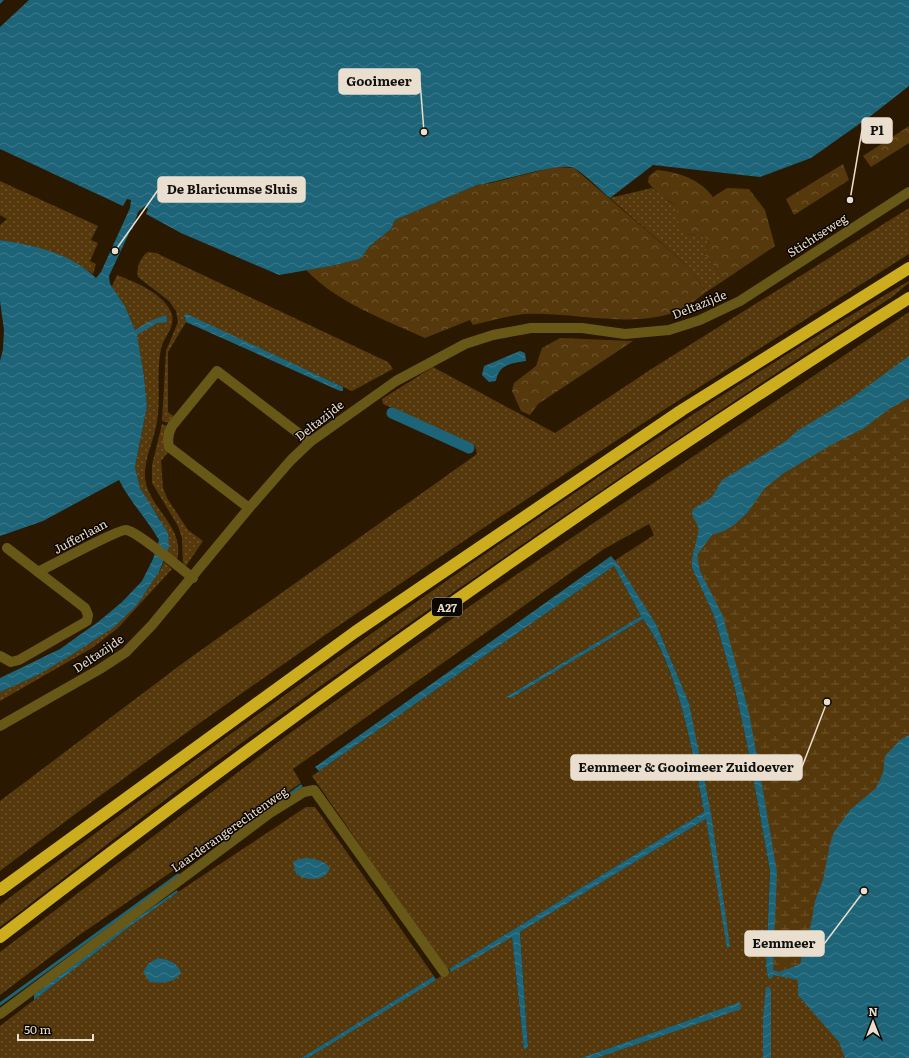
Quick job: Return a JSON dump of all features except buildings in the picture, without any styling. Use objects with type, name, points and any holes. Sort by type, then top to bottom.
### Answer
[{"type":"highway","name":"A27","points":[[0,890],[355,632],[682,410],[909,268]]},
{"type":"highway","name":"A27","points":[[0,937],[106,855],[407,634],[690,439],[909,298]]},
{"type":"street","name":"Stichtseweg","points":[[740,301],[909,192]]},
{"type":"street","name":"Deltazijde","points":[[0,726],[100,669],[126,652],[193,578],[280,471],[310,442],[396,381],[472,342],[493,334],[531,328],[582,328],[625,334],[669,330],[700,320],[740,301]]},
{"type":"street","points":[[249,508],[170,447],[168,443],[169,432],[172,426],[217,371],[310,442]]},
{"type":"street","name":"Jufferlaan","points":[[38,572],[118,531],[127,530],[147,542],[193,578]]},
{"type":"street","points":[[0,656],[11,662],[19,660],[87,621],[88,615],[84,608],[7,548]]},
{"type":"street","name":"Laarderangerechtenweg","points":[[0,1014],[270,813],[304,792],[314,790],[444,972]]},
{"type":"green space","points":[[909,126],[909,143],[871,167],[863,156]]},
{"type":"green space","points":[[843,164],[849,180],[794,215],[786,199]]},
{"type":"green space","points":[[555,167],[574,168],[689,267],[706,292],[679,310],[658,317],[620,319],[524,314],[473,325],[470,320],[425,338],[377,317],[347,301],[332,292],[306,270],[360,259],[370,246],[391,229],[395,220],[477,185]]},
{"type":"green space","points":[[657,170],[681,175],[695,181],[702,185],[713,197],[727,188],[749,189],[765,210],[775,246],[723,281],[713,264],[705,256],[709,241],[701,234],[685,235],[679,225],[677,205],[661,195],[648,182],[649,176]]},
{"type":"green space","points":[[0,181],[98,226],[91,240],[98,243],[90,261],[96,264],[93,274],[60,256],[37,248],[0,240],[0,225],[7,219],[0,215]]},
{"type":"green space","points":[[652,188],[670,202],[677,205],[677,213],[685,235],[701,234],[709,241],[705,256],[713,264],[723,281],[706,292],[689,267],[610,198]]},
{"type":"green space","points":[[909,208],[909,254],[677,401],[447,552],[221,708],[110,788],[0,871],[0,801],[183,663],[477,454],[475,446],[383,404],[382,399],[433,367],[555,433],[653,368]]},
{"type":"green space","points":[[148,252],[156,253],[388,362],[393,369],[352,391],[185,314],[184,317],[186,322],[168,352],[168,412],[175,417],[170,423],[162,421],[166,351],[178,322],[176,311],[169,301],[138,277],[139,263]]},
{"type":"green space","points":[[117,275],[148,289],[162,299],[171,312],[171,327],[161,349],[157,422],[146,461],[145,477],[150,494],[168,521],[177,539],[177,560],[167,553],[160,519],[140,488],[135,467],[147,406],[144,376],[136,332],[125,306],[110,284],[112,286]]},
{"type":"green space","points":[[909,281],[909,283],[892,297],[561,518],[398,631],[176,791],[0,927],[0,905],[120,815],[301,683],[485,554],[694,413],[747,379]]},
{"type":"green space","points":[[909,312],[909,1058],[597,1058],[740,1009],[740,1002],[581,1058],[308,1058],[436,979],[512,936],[524,1050],[528,1047],[520,932],[706,819],[730,946],[689,703],[656,624],[614,561],[654,535],[649,524],[604,549],[293,769],[301,783],[78,936],[0,995],[0,952],[290,733],[483,597]],"holes":[[[692,560],[725,630],[758,781],[775,893],[768,977],[766,966],[770,871],[747,744],[734,685],[714,616],[692,568]]]},
{"type":"green space","points":[[560,338],[633,341],[538,404],[530,415],[521,411],[512,391],[514,383],[536,366],[542,348]]},
{"type":"green space","points":[[909,398],[909,735],[885,756],[883,773],[876,788],[850,810],[830,844],[823,880],[815,901],[803,958],[800,964],[780,972],[773,970],[769,820],[749,713],[723,616],[700,571],[697,555],[712,535],[724,531],[765,488],[784,473],[831,445],[864,429],[889,409]]},
{"type":"green space","points":[[162,424],[168,426],[169,451],[161,461],[163,488],[167,498],[188,530],[203,541],[186,566],[183,563],[182,538],[178,526],[152,483],[152,465]]},
{"type":"green space","points":[[164,562],[172,569],[118,628],[92,648],[0,701],[0,692],[36,676],[137,605]]},
{"type":"green space","points":[[614,566],[641,616],[506,697],[511,698],[643,619],[667,664],[676,688],[689,737],[704,812],[449,969],[446,969],[312,776]]},
{"type":"green space","points":[[306,807],[315,807],[434,976],[301,1058],[0,1058],[0,1026],[129,927],[178,892]]},
{"type":"water","points":[[0,0],[909,0],[909,86],[872,115],[811,158],[760,177],[653,165],[610,198],[588,178],[574,168],[556,167],[477,185],[395,220],[391,229],[370,246],[360,259],[331,266],[279,275],[181,233],[146,214],[148,209],[145,206],[138,212],[132,230],[131,229],[109,276],[110,284],[125,306],[135,330],[150,321],[166,315],[167,322],[157,323],[137,335],[144,376],[147,406],[135,467],[140,488],[168,533],[169,547],[159,572],[137,605],[114,627],[36,676],[0,692],[0,678],[60,649],[98,622],[122,602],[142,581],[153,559],[159,540],[128,496],[119,480],[43,521],[0,536],[0,361],[3,349],[4,330],[0,301],[0,240],[38,248],[63,256],[86,269],[96,278],[101,272],[130,208],[131,200],[127,199],[123,206],[0,149]]},
{"type":"water","points":[[187,314],[343,387],[343,391],[340,391],[186,322],[184,315]]},
{"type":"water","points":[[520,351],[525,353],[526,361],[510,364],[502,368],[499,371],[496,381],[489,382],[482,375],[484,366]]},
{"type":"water","points":[[909,356],[909,398],[889,409],[864,428],[831,445],[784,473],[765,488],[747,513],[734,525],[724,531],[712,535],[697,555],[700,571],[723,616],[749,713],[777,872],[773,970],[780,972],[800,964],[811,924],[815,901],[823,880],[830,844],[834,832],[850,810],[876,788],[883,773],[885,756],[900,740],[909,735],[909,1058],[845,1058],[839,1042],[798,995],[798,980],[774,975],[772,978],[768,978],[766,966],[770,871],[747,744],[734,685],[714,616],[692,568],[692,559],[699,529],[692,514],[693,509],[712,497],[722,480],[786,441],[797,431],[850,399]]},
{"type":"water","points":[[611,556],[620,567],[656,624],[689,703],[711,813],[730,946],[727,948],[706,819],[520,932],[528,1047],[524,1050],[512,937],[451,972],[449,969],[704,812],[695,763],[683,712],[666,663],[656,640],[643,619],[511,698],[506,697],[641,616],[614,566],[319,771],[315,767]]},
{"type":"water","points":[[299,859],[316,859],[325,863],[330,868],[328,873],[315,879],[305,878],[296,874],[293,862]]},
{"type":"water","points":[[177,890],[178,892],[129,927],[34,1000],[34,995],[86,954]]},
{"type":"water","points":[[158,958],[175,964],[181,973],[178,977],[171,981],[150,982],[143,972],[149,963]]},
{"type":"water","points":[[434,976],[436,980],[308,1058],[301,1058]]},
{"type":"water","points":[[766,987],[769,987],[771,990],[771,1058],[763,1058],[763,1017]]},
{"type":"water","points":[[740,1002],[741,1009],[597,1058],[581,1058]]},
{"type":"pier","points":[[4,0],[29,0],[0,27],[0,4]]},
{"type":"waterway","points":[[392,413],[469,448]]},
{"type":"waterway","points":[[281,801],[301,786]]},
{"type":"waterway","points":[[0,1004],[178,875]]},
{"type":"place","name":"Gooimeer","points":[[424,132]]},
{"type":"place","name":"P1","points":[[850,200]]},
{"type":"place","name":"De Blaricumse Sluis","points":[[115,251]]},
{"type":"place","name":"Eemmeer & Gooimeer Zuidoever","points":[[827,702]]},
{"type":"place","name":"Eemmeer","points":[[864,891]]}]
